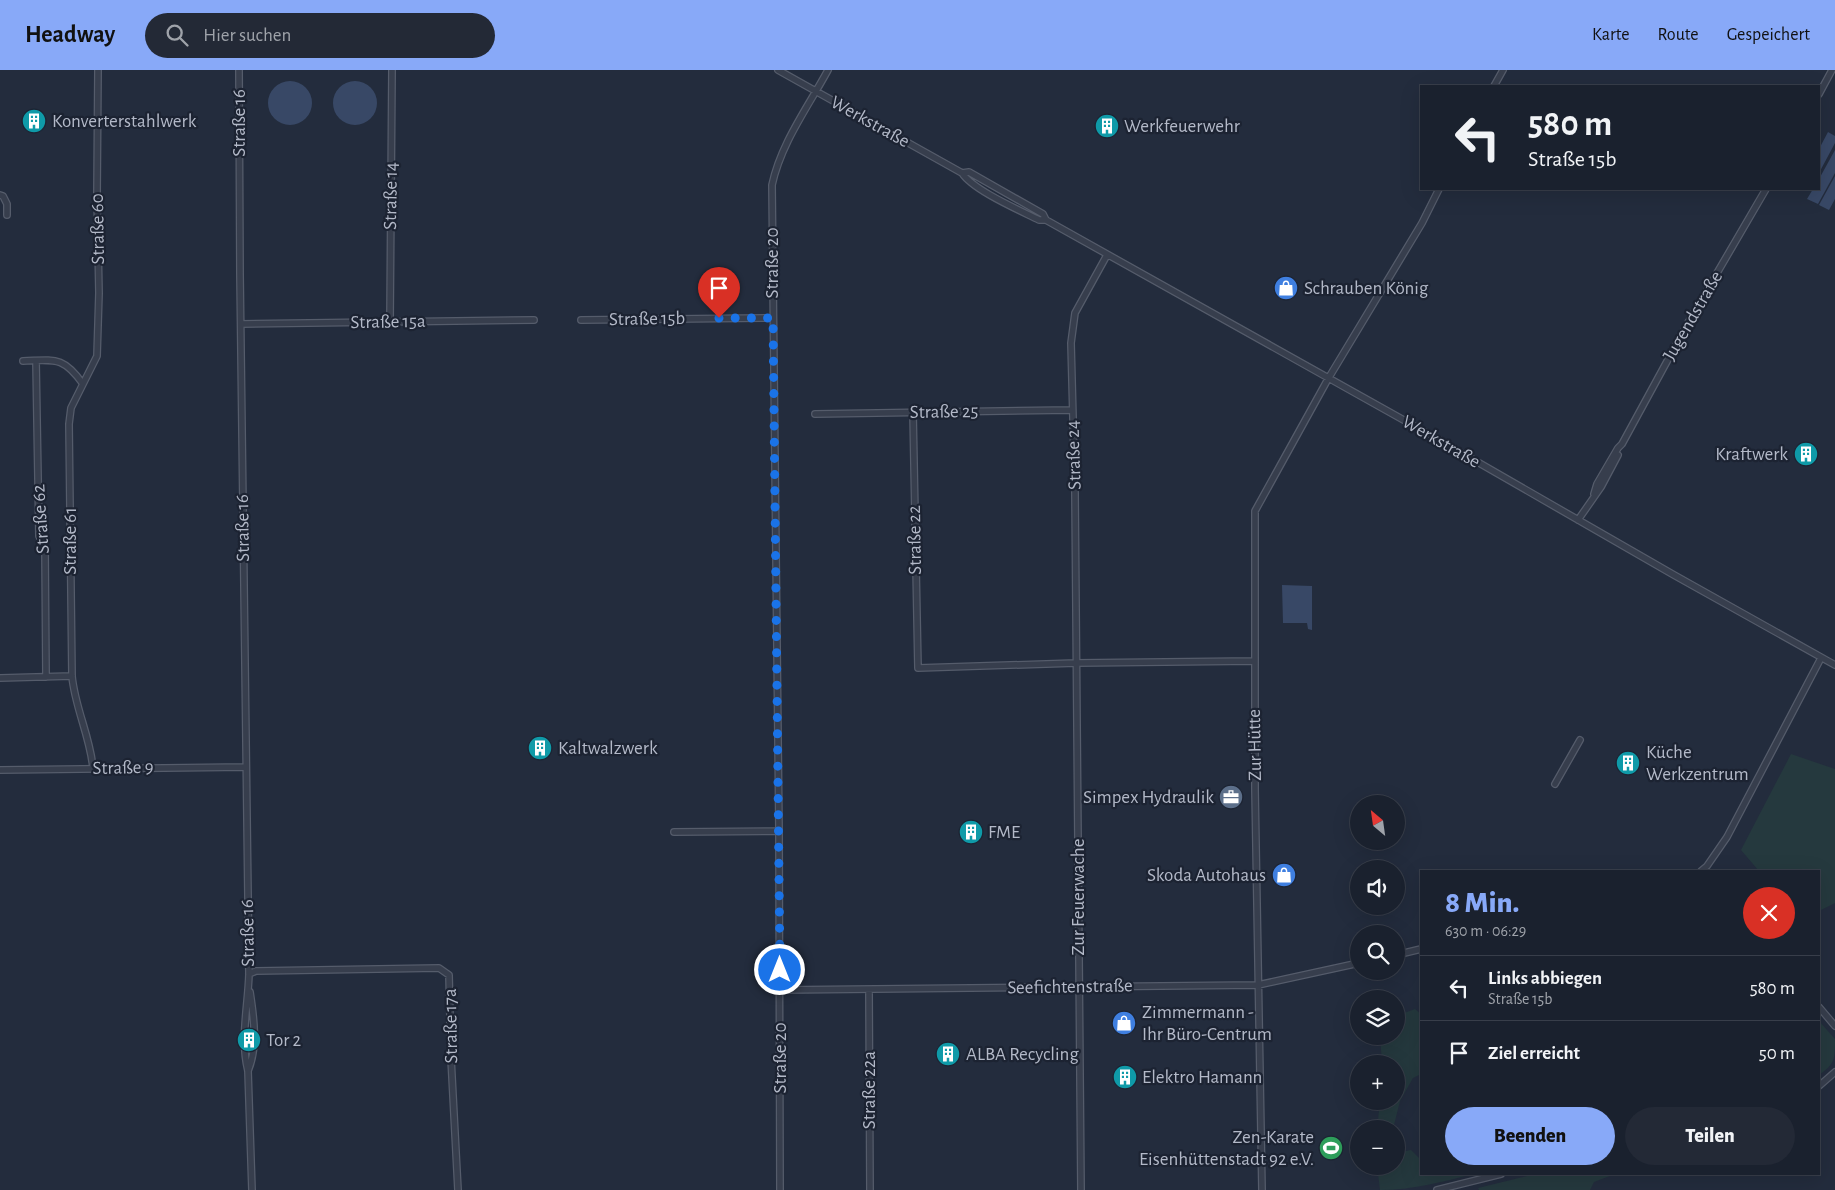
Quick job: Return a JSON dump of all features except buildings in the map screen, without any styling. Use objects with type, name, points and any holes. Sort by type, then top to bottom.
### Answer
[{"type":"street","name":"Straße 60","points":[[83,384],[97,356],[99,293],[97,195],[98,70]]},
{"type":"street","name":"Straße 16","points":[[239,70],[249,974],[245,1058],[248,1071],[252,1190]]},
{"type":"street","name":"Straße 14","points":[[390,322],[392,70]]},
{"type":"street","name":"Werkstraße","points":[[778,70],[962,173],[966,178],[991,194],[1039,220],[1046,220],[1835,665]]},
{"type":"street","name":"Straße 20","points":[[780,1190],[779,831],[772,185],[776,164],[828,70]]},
{"type":"street","points":[[1495,85],[1503,70]]},
{"type":"street","points":[[1820,92],[1832,70]]},
{"type":"street","name":"Zur Hütte","points":[[1262,1190],[1254,661],[1255,511],[1328,379],[1422,223],[1439,190]]},
{"type":"street","name":"Jugendstraße","points":[[1578,520],[1609,473],[1621,450],[1622,444],[1689,321],[1765,190]]},
{"type":"street","points":[[0,195],[3,196],[7,204],[7,215]]},
{"type":"street","name":"Straße 24","points":[[1076,663],[1075,493],[1070,343],[1075,314],[1107,255]]},
{"type":"street","name":"Straße 15b","points":[[581,320],[773,318]]},
{"type":"street","name":"Straße 15a","points":[[241,324],[534,320]]},
{"type":"street","points":[[23,361],[58,360],[73,370],[83,384]]},
{"type":"street","name":"Straße 62","points":[[36,361],[39,536],[44,548],[46,677]]},
{"type":"street","name":"Straße 61","points":[[83,384],[71,408],[70,424],[72,676],[74,695],[84,726],[93,768]]},
{"type":"street","name":"Straße 25","points":[[815,414],[1072,410]]},
{"type":"street","name":"Straße 22","points":[[913,412],[918,668],[1076,663]]},
{"type":"street","points":[[1702,870],[1727,837],[1821,658]]},
{"type":"street","points":[[1076,663],[1254,661]]},
{"type":"street","name":"Zur Feuerwache","points":[[1076,663],[1081,1190]]},
{"type":"street","points":[[0,678],[72,676]]},
{"type":"street","points":[[1555,784],[1580,740]]},
{"type":"street","name":"Straße 9","points":[[0,770],[246,768]]},
{"type":"street","points":[[674,832],[779,831]]},
{"type":"street","points":[[1405,953],[1420,949]]},
{"type":"street","name":"Seefichtenstraße","points":[[780,990],[1258,985],[1350,965]]},
{"type":"street","name":"Straße 17a","points":[[249,974],[256,971],[438,968],[449,975],[458,1190]]},
{"type":"street","name":"Straße 22a","points":[[869,990],[870,1190]]},
{"type":"street","points":[[1820,1009],[1835,1026]]},
{"type":"street","points":[[1820,1085],[1835,1072]]},
{"type":"street","points":[[1436,1190],[1497,1175]]},
{"type":"green space","points":[[1791,754],[1835,769],[1835,903],[1820,910],[1820,870],[1758,870],[1741,850]]},
{"type":"green space","points":[[1415,1009],[1420,1013],[1420,1074],[1413,1078],[1405,1092],[1405,1055],[1381,1055],[1381,1045],[1405,1045],[1405,1013]]},
{"type":"green space","points":[[1820,1022],[1835,1039],[1835,1052],[1828,1068],[1820,1074]]},
{"type":"green space","points":[[1379,1110],[1398,1110],[1395,1120],[1378,1120]]},
{"type":"green space","points":[[1411,1150],[1420,1159],[1420,1175],[1469,1175],[1415,1187],[1380,1190],[1378,1175],[1405,1175],[1405,1151]]},
{"type":"green space","points":[[1531,1175],[1612,1175],[1594,1182],[1590,1190],[1479,1190],[1478,1188]]},
{"type":"water","points":[[286,81],[294,81],[306,87],[312,103],[306,119],[294,125],[286,125],[274,119],[268,107],[268,99],[274,87]]},
{"type":"water","points":[[351,81],[359,81],[371,87],[377,103],[371,119],[359,125],[351,125],[339,119],[333,107],[333,99],[339,87]]},
{"type":"water","points":[[1828,132],[1835,136],[1835,143],[1820,171],[1820,147]]},
{"type":"water","points":[[1835,150],[1835,173],[1818,204],[1807,199],[1812,190],[1820,190],[1820,177]]},
{"type":"water","points":[[1835,176],[1835,199],[1829,210],[1819,205]]},
{"type":"water","points":[[1282,585],[1312,586],[1312,630],[1308,629],[1307,623],[1283,623]]},
{"type":"place","name":"Konverterstahlwerk","points":[[34,121]]},
{"type":"place","name":"Werkfeuerwehr","points":[[1107,126]]},
{"type":"place","name":"Schrauben König","points":[[1286,288]]},
{"type":"place","name":"Kraftwerk","points":[[1806,454]]},
{"type":"place","name":"Kaltwalzwerk","points":[[540,748]]},
{"type":"place","name":"Küche Werkzentrum","points":[[1628,763]]},
{"type":"place","name":"Simpex Hydraulik","points":[[1231,797]]},
{"type":"place","name":"FME","points":[[971,832]]},
{"type":"place","name":"Skoda Autohaus","points":[[1284,875]]},
{"type":"place","name":"Zimmermann - Ihr Büro-Centrum","points":[[1124,1023]]},
{"type":"place","name":"Tor 2","points":[[249,1040]]},
{"type":"place","name":"ALBA Recycling","points":[[948,1054]]},
{"type":"place","name":"Elektro Hamann","points":[[1125,1077]]},
{"type":"place","name":"Zen-Karate Eisenhüttenstadt 92 e.V.","points":[[1331,1148]]},
{"type":"route","points":[[719,318],[773,318],[780,970]]}]
